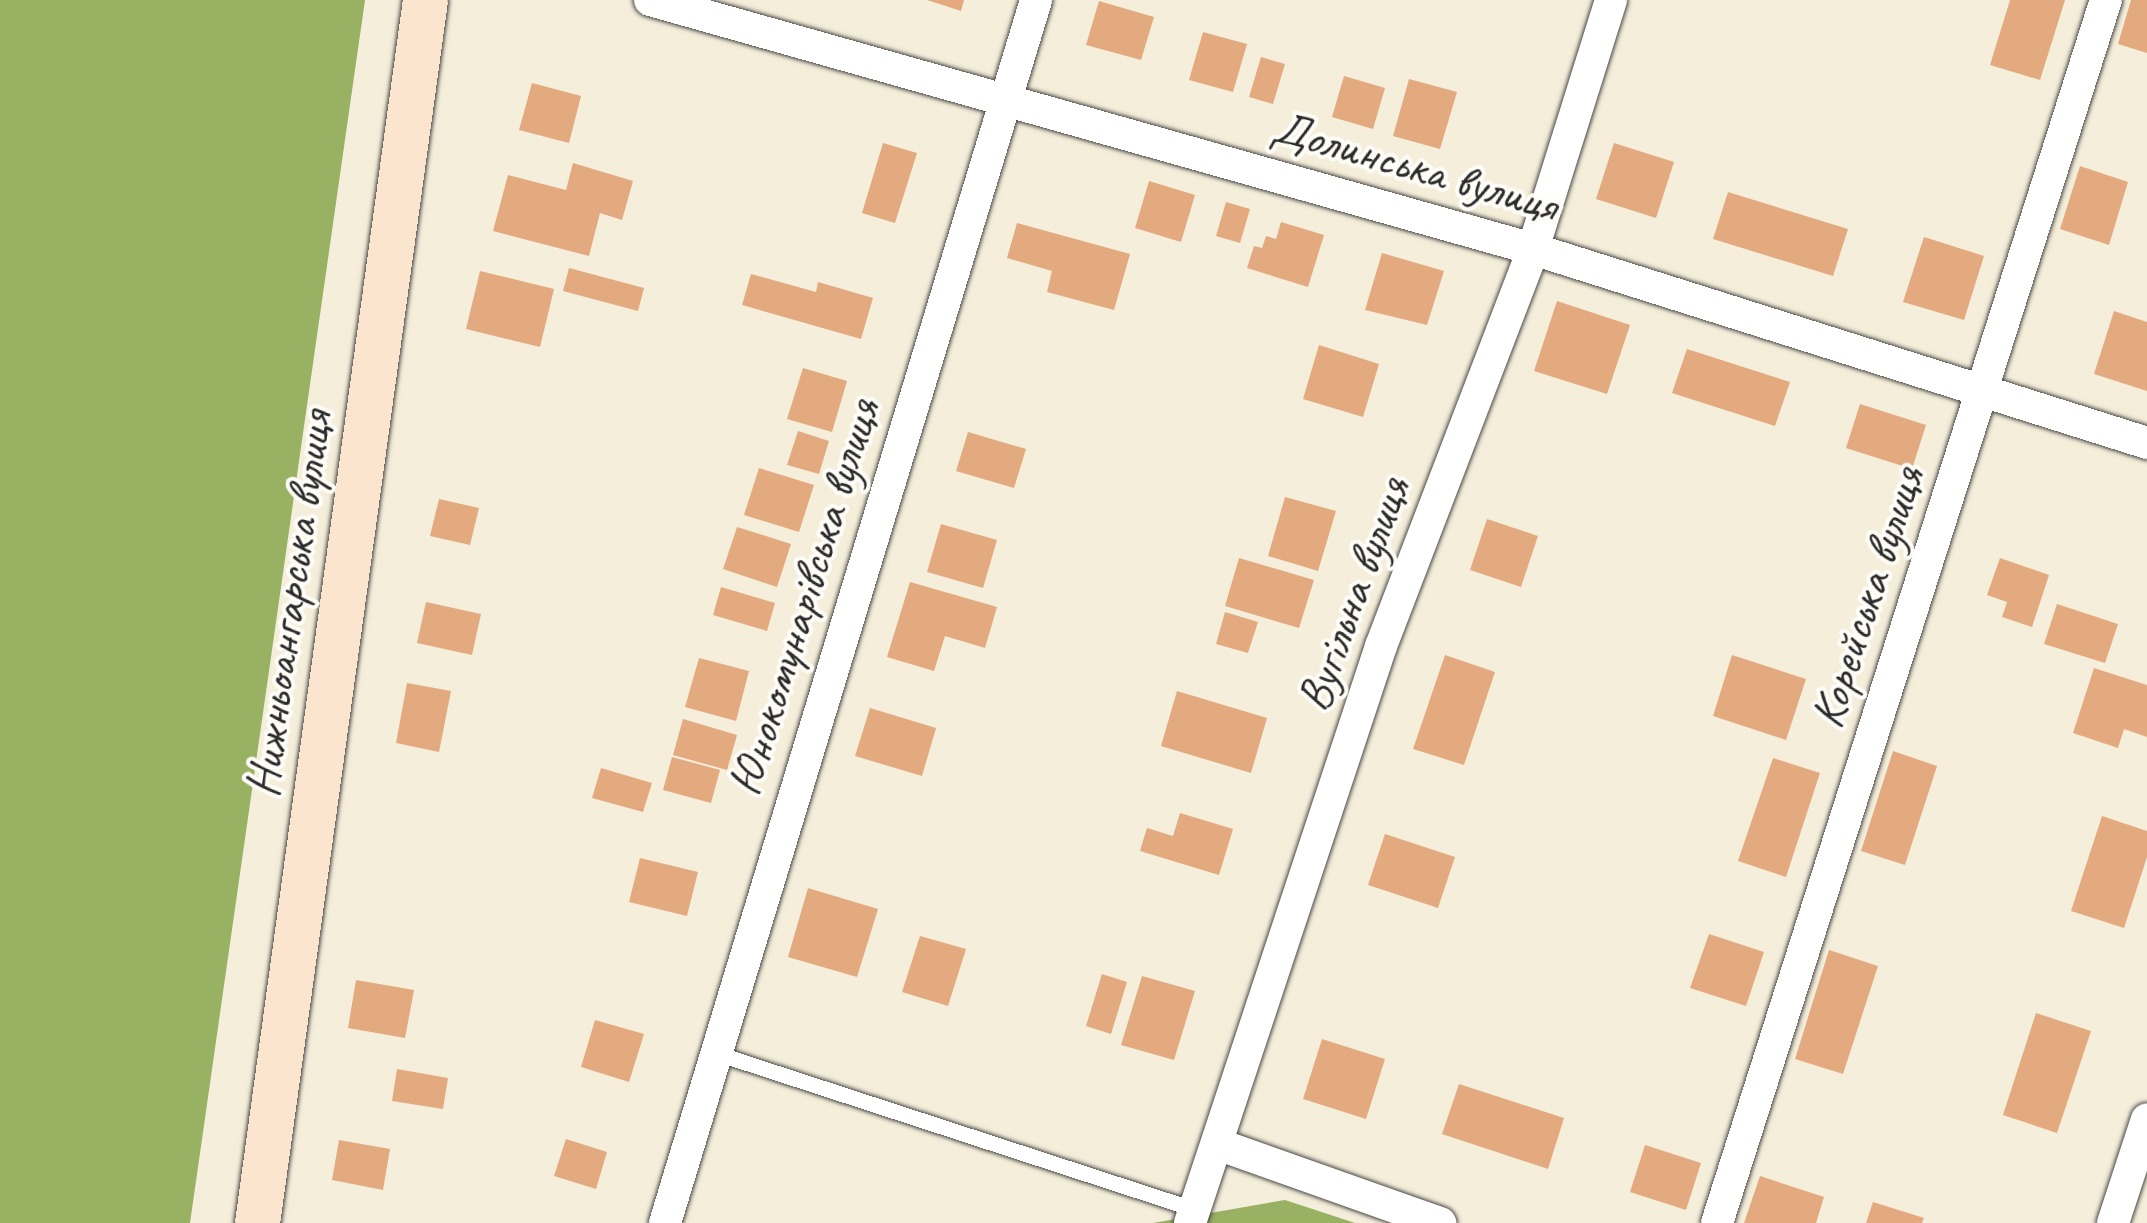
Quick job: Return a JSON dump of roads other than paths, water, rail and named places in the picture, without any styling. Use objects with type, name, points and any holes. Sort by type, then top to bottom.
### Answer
[{"type":"street","name":"Нижньоангарська вулиця","points":[[257,1223],[425,0]]},
{"type":"street","name":"Долинська вулиця","points":[[650,0],[1007,97],[1534,249],[2147,443]]},
{"type":"street","name":"Юнокомунарівська вулиця","points":[[665,1223],[1036,0]]},
{"type":"street","name":"Вугільна вулиця","points":[[1192,1216],[1380,646],[1534,249],[1610,0]]},
{"type":"street","name":"Корейська вулиця","points":[[1716,1223],[2106,0]]},
{"type":"street","points":[[2114,1223],[2147,1119]]},
{"type":"street","points":[[1217,1144],[1440,1223]]},
{"type":"lane","points":[[714,1052],[1192,1216]]}]
